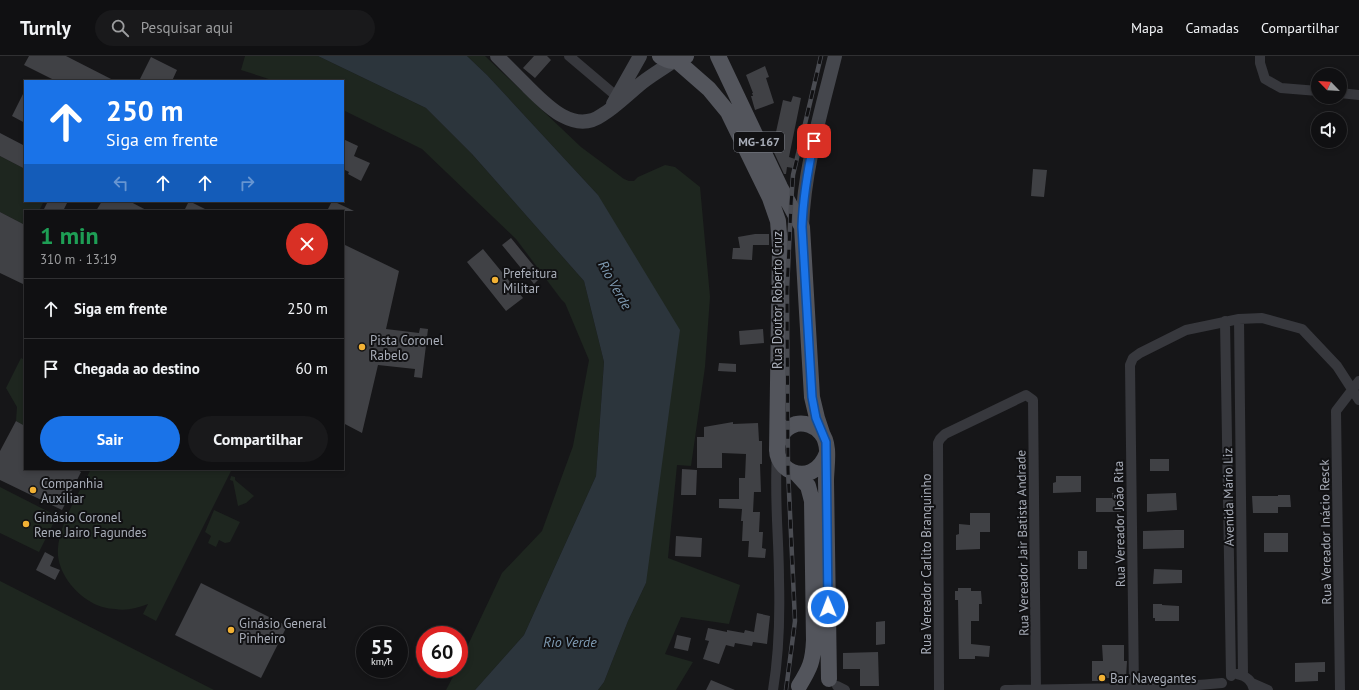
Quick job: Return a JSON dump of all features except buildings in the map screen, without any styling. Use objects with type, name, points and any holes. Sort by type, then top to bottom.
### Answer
[{"type":"main road","points":[[497,56],[543,103],[567,118],[581,122],[593,120],[602,116],[616,102],[674,59]]},
{"type":"main road","points":[[616,102],[640,56]]},
{"type":"main road","name":"MG-167","points":[[711,56],[728,78]]},
{"type":"main road","name":"MG-167","points":[[718,56],[780,187],[802,227],[812,397],[816,418],[826,442],[827,453],[826,481],[838,686]]},
{"type":"main road","points":[[802,227],[803,201],[808,169],[835,56]]},
{"type":"main road","name":"Rua Doutor Roberto Cruz","points":[[674,59],[709,89],[728,112],[770,198],[778,221],[780,247],[777,452]]},
{"type":"main road","points":[[798,688],[809,670],[813,655],[812,501],[808,486],[797,474],[788,470],[780,462],[777,452],[778,442],[782,434],[788,428],[796,424],[806,424],[815,427],[822,433]]},
{"type":"main road","points":[[797,474],[807,474],[816,469],[823,462],[827,453]]},
{"type":"main road","points":[[798,688],[808,679],[818,677],[838,686]]},
{"type":"street","points":[[569,56],[616,102]]},
{"type":"street","points":[[1260,56],[1260,63],[1265,79],[1281,88],[1311,90]]},
{"type":"street","points":[[1347,94],[1359,95]]},
{"type":"street","points":[[1225,321],[1239,318],[1262,318],[1302,329],[1337,366],[1359,400]]},
{"type":"street","name":"Avenida Mário Liz","points":[[1239,318],[1243,675]]},
{"type":"street","name":"Avenida Mário Liz","points":[[1225,321],[1230,676]]},
{"type":"street","name":"Rua Vereador João Rita","points":[[1134,689],[1130,365],[1133,358],[1140,353],[1186,330],[1225,321]]},
{"type":"street","name":"Rua Vereador Inácio Resck","points":[[1340,690],[1336,412],[1359,381]]},
{"type":"street","name":"Rua Vereador Jair Batista Andrade","points":[[940,439],[945,434],[1026,395],[1033,400],[1036,690]]},
{"type":"street","name":"Rua Vereador Carlito Branquinho","points":[[940,439],[938,443],[940,690]]},
{"type":"street","name":"Rua Doutor Roberto Cruz","points":[[773,690],[777,665],[780,581],[776,492],[777,452]]},
{"type":"street","points":[[1005,690],[1134,689],[1202,685],[1221,687],[1225,678],[1234,674],[1243,675],[1250,680],[1253,687],[1268,690]]},
{"type":"shaded area","points":[[245,56],[318,56],[426,108],[472,154],[584,281],[604,362],[596,476],[524,635],[475,690],[446,690],[452,678],[468,678],[468,645],[502,573],[542,531],[573,446],[589,360],[565,303],[516,239],[422,149],[344,110],[344,80],[272,80],[241,70]]},
{"type":"shaded area","points":[[467,56],[485,56],[581,147],[624,179],[634,181],[638,177],[665,165],[675,167],[700,187],[710,297],[705,367],[691,466],[677,465],[668,558],[740,585],[729,624],[681,617],[665,654],[693,662],[676,690],[598,690],[604,682],[628,621],[646,583],[598,195],[487,75]]},
{"type":"shaded area","points":[[0,156],[24,168],[24,202],[44,202],[40,210],[24,210],[24,224],[0,212]]},
{"type":"shaded area","points":[[21,358],[24,360],[24,425],[16,421],[17,407],[6,388]]},
{"type":"shaded area","points":[[90,470],[232,470],[156,621],[143,614],[148,604],[124,610],[99,606],[84,598],[67,580],[60,564],[58,548],[62,528]]},
{"type":"shaded area","points":[[231,476],[235,477],[235,480],[254,496],[246,503],[238,506],[233,481],[230,480]]},
{"type":"shaded area","name":"Ginásio Coronel Rene Jairo Fagundes","points":[[0,487],[57,516],[39,552],[0,533]]},
{"type":"shaded area","points":[[214,510],[240,522],[230,542],[225,543],[219,540],[216,547],[208,543],[211,536],[205,532]]},
{"type":"shaded area","points":[[0,581],[214,690],[0,690]]},
{"type":"water","name":"Rio Verde","points":[[318,56],[467,56],[487,75],[598,195],[680,330],[646,583],[628,621],[604,682],[598,690],[475,690],[524,635],[596,476],[604,362],[584,281],[472,154],[426,108]]},
{"type":"railway","points":[[786,690],[795,621],[788,470],[787,290],[791,205],[793,175],[821,56]]},
{"type":"place","name":"Prefeitura Militar","points":[[495,280]]},
{"type":"place","name":"Pista Coronel Rabelo","points":[[362,347]]},
{"type":"place","name":"Companhia Auxiliar","points":[[33,490]]},
{"type":"place","name":"Ginásio Coronel Rene Jairo Fagundes","points":[[26,524]]},
{"type":"place","name":"Ginásio General Pinheiro","points":[[231,630]]},
{"type":"place","name":"Bar Navegantes","points":[[1102,678]]},
{"type":"route","points":[[814,141],[803,201],[802,227],[812,397],[816,418],[826,442],[827,453],[828,607]]}]
